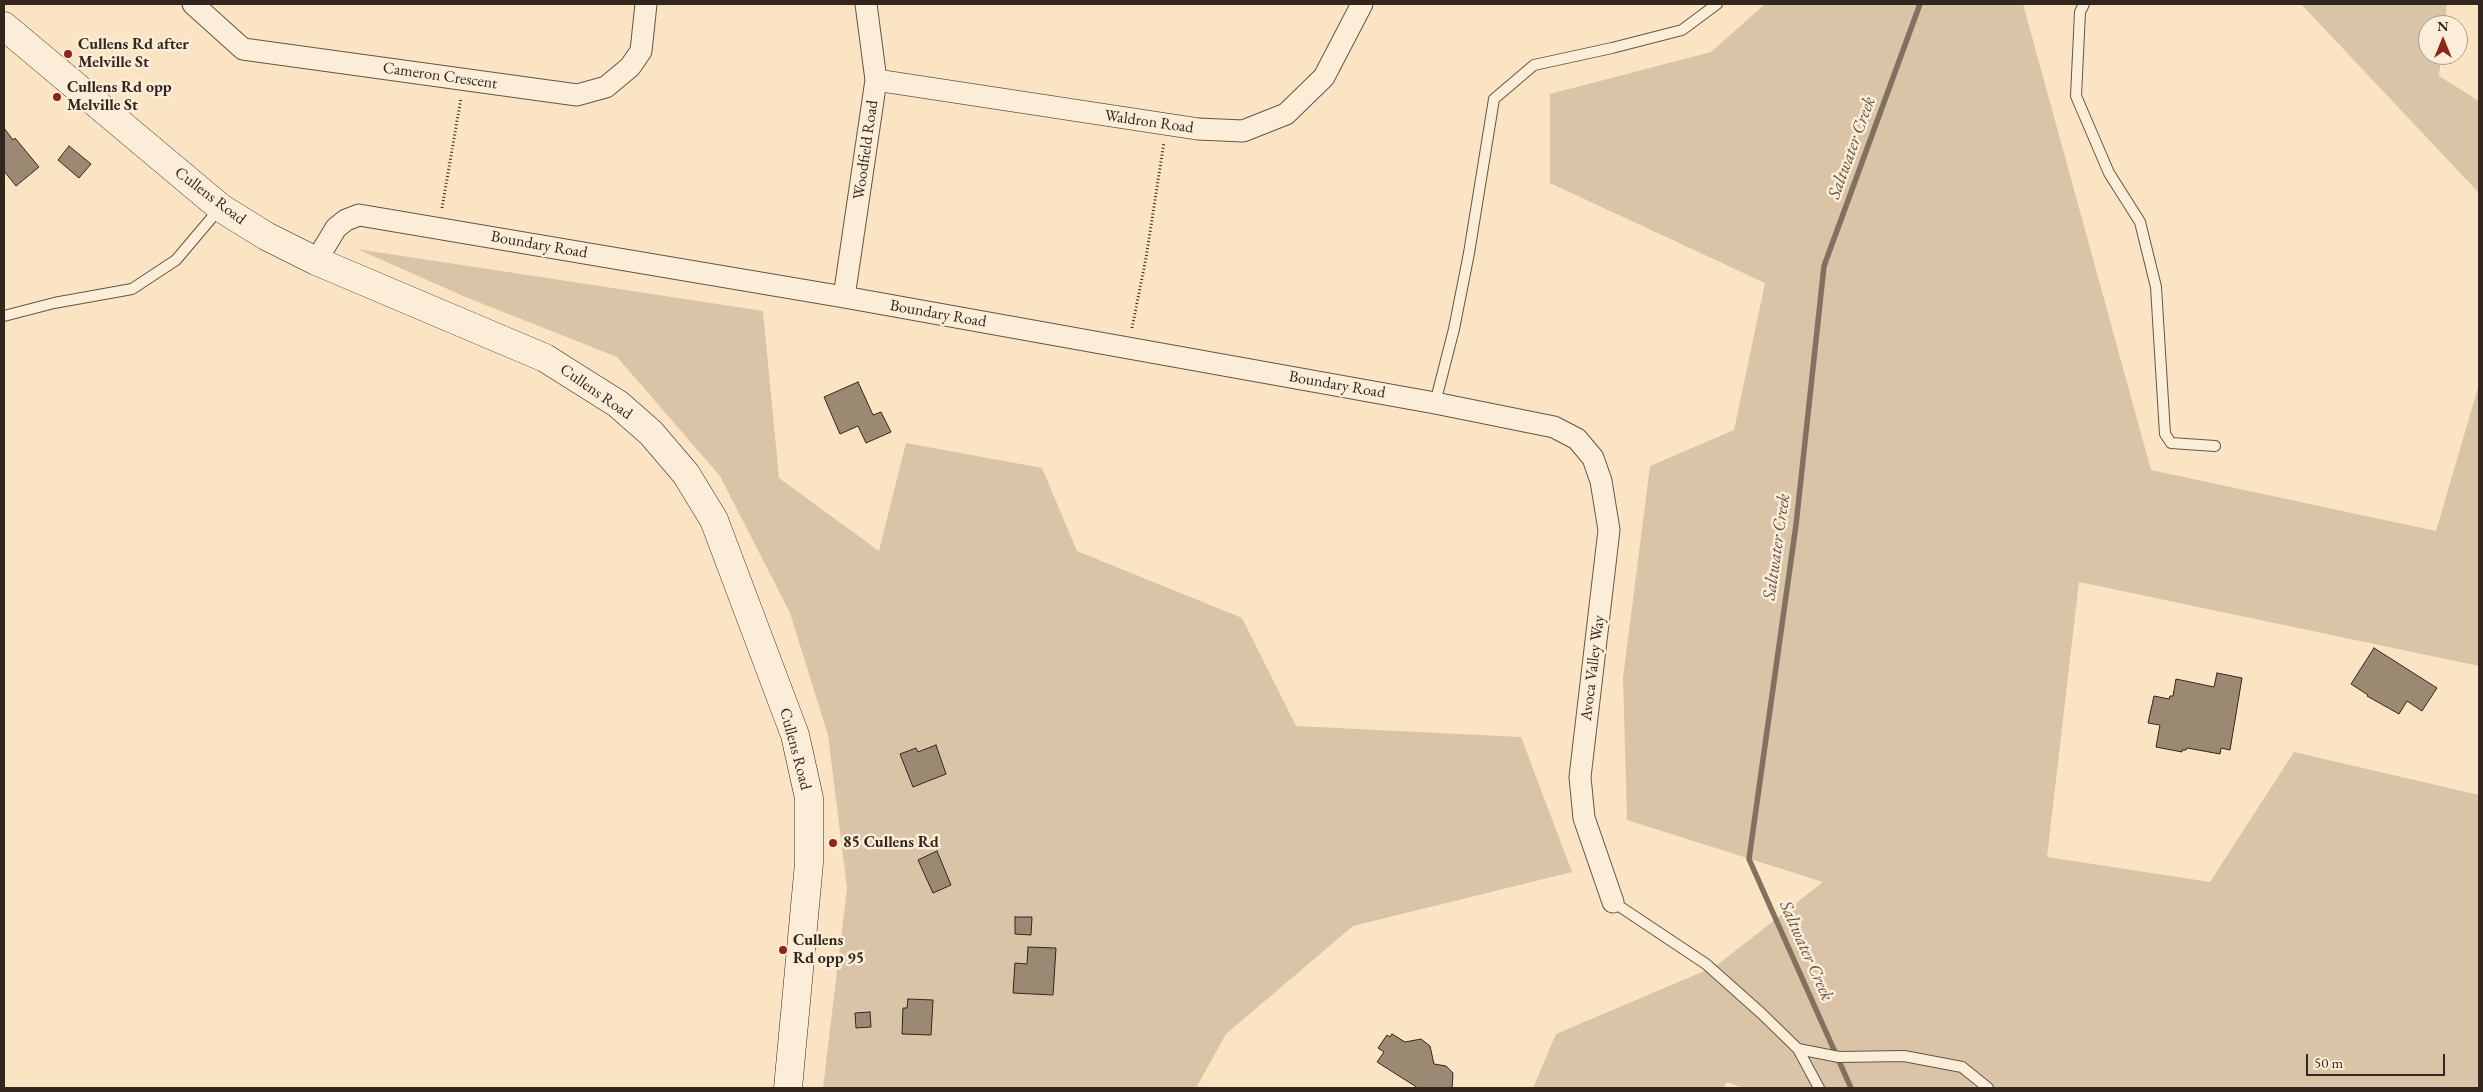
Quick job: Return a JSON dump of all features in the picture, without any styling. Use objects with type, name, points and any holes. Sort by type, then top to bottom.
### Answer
[{"type":"main road","name":"Cullens Road","points":[[4,26],[221,208],[266,236],[316,260],[506,340],[545,358],[582,379],[618,404],[651,433],[686,474],[714,520],[795,735],[809,798],[809,863],[788,1088]]},
{"type":"street","name":"Cameron Crescent","points":[[193,4],[243,49],[577,95],[606,87],[630,67],[641,52],[646,4]]},
{"type":"street","name":"Woodfield Road","points":[[844,297],[876,80],[866,4]]},
{"type":"street","name":"Waldron Road","points":[[876,80],[1198,129],[1243,131],[1286,114],[1324,77],[1362,4]]},
{"type":"street","name":"Boundary Road","points":[[316,260],[336,228],[346,220],[359,215],[844,297],[1434,403],[1554,427],[1576,439]]},
{"type":"street","name":"Avoca Valley Way","points":[[1576,439],[1593,458],[1601,481],[1610,530],[1580,777],[1584,818],[1613,902]]},
{"type":"lane","points":[[1434,403],[1454,329],[1494,99],[1534,65],[1682,30],[1717,4]]},
{"type":"lane","points":[[2084,4],[2080,12],[2076,96],[2109,173],[2140,222],[2156,287],[2165,434],[2171,443],[2215,446]]},
{"type":"lane","points":[[4,316],[54,303],[132,289],[176,260],[221,208]]},
{"type":"lane","points":[[1613,902],[1706,964],[1761,1013],[1798,1050],[1820,1088]]},
{"type":"lane","points":[[1798,1050],[1839,1056],[1904,1056],[1962,1067],[1988,1088]]},
{"type":"path","points":[[442,208],[461,98]]},
{"type":"path","points":[[1132,328],[1146,258],[1166,124]]},
{"type":"shaded area","points":[[1765,4],[2023,4],[2151,470],[2436,531],[2479,384],[2479,666],[2079,582],[2047,857],[2210,882],[2294,752],[2479,795],[2479,1088],[1743,1088],[1727,1082],[1723,1088],[1533,1088],[1556,1034],[1716,966],[1823,882],[1627,820],[1623,678],[1650,466],[1734,430],[1765,283],[1550,183],[1550,94],[1711,52]]},
{"type":"shaded area","points":[[2301,4],[2447,4],[2446,15],[2418,15],[2418,65],[2440,65],[2439,76],[2479,101],[2479,193]]},
{"type":"shaded area","points":[[357,249],[763,311],[779,478],[879,551],[906,443],[1042,468],[1077,551],[1242,618],[1296,726],[1521,737],[1572,872],[1353,926],[1226,1034],[1196,1088],[823,1088],[847,888],[828,735],[790,613],[720,476],[617,357],[468,298]]},
{"type":"building","points":[[4,128],[13,140],[15,138],[39,167],[16,186],[4,171]]},
{"type":"building","points":[[69,146],[91,164],[79,178],[58,160]]},
{"type":"building","points":[[858,382],[873,415],[881,412],[891,432],[866,443],[858,426],[840,434],[824,397]]},
{"type":"building","points":[[2374,648],[2437,688],[2422,711],[2407,701],[2399,714],[2367,696],[2351,684]]},
{"type":"building","points":[[2217,673],[2242,678],[2230,750],[2221,748],[2220,754],[2187,748],[2182,750],[2182,752],[2156,747],[2160,725],[2148,723],[2154,696],[2169,699],[2170,696],[2173,696],[2176,679],[2214,687]]},
{"type":"building","points":[[936,745],[946,774],[913,787],[900,754],[916,748],[918,752]]},
{"type":"building","points":[[937,851],[951,885],[933,893],[918,860]]},
{"type":"building","points":[[1015,917],[1032,917],[1031,935],[1015,934]]},
{"type":"building","points":[[1028,947],[1056,948],[1053,995],[1013,993],[1015,963],[1027,964]]},
{"type":"building","points":[[908,999],[933,1000],[931,1035],[902,1034],[903,1008],[907,1008]]},
{"type":"building","points":[[870,1012],[871,1027],[856,1028],[855,1013]]},
{"type":"building","points":[[1392,1034],[1405,1042],[1421,1039],[1430,1046],[1434,1064],[1446,1066],[1453,1073],[1452,1088],[1418,1088],[1377,1062],[1384,1052],[1378,1048],[1387,1035],[1390,1037]]},
{"type":"waterway","name":"Saltwater Creek","points":[[1851,1088],[1749,859],[1796,525],[1824,266],[1920,4]]},
{"type":"place","name":"Cullens Rd after Melville St","points":[[68,54]]},
{"type":"place","name":"Cullens Rd opp Melville St","points":[[57,97]]},
{"type":"place","name":"85 Cullens Rd","points":[[833,843]]},
{"type":"place","name":"Cullens Rd opp 95","points":[[783,950]]}]
